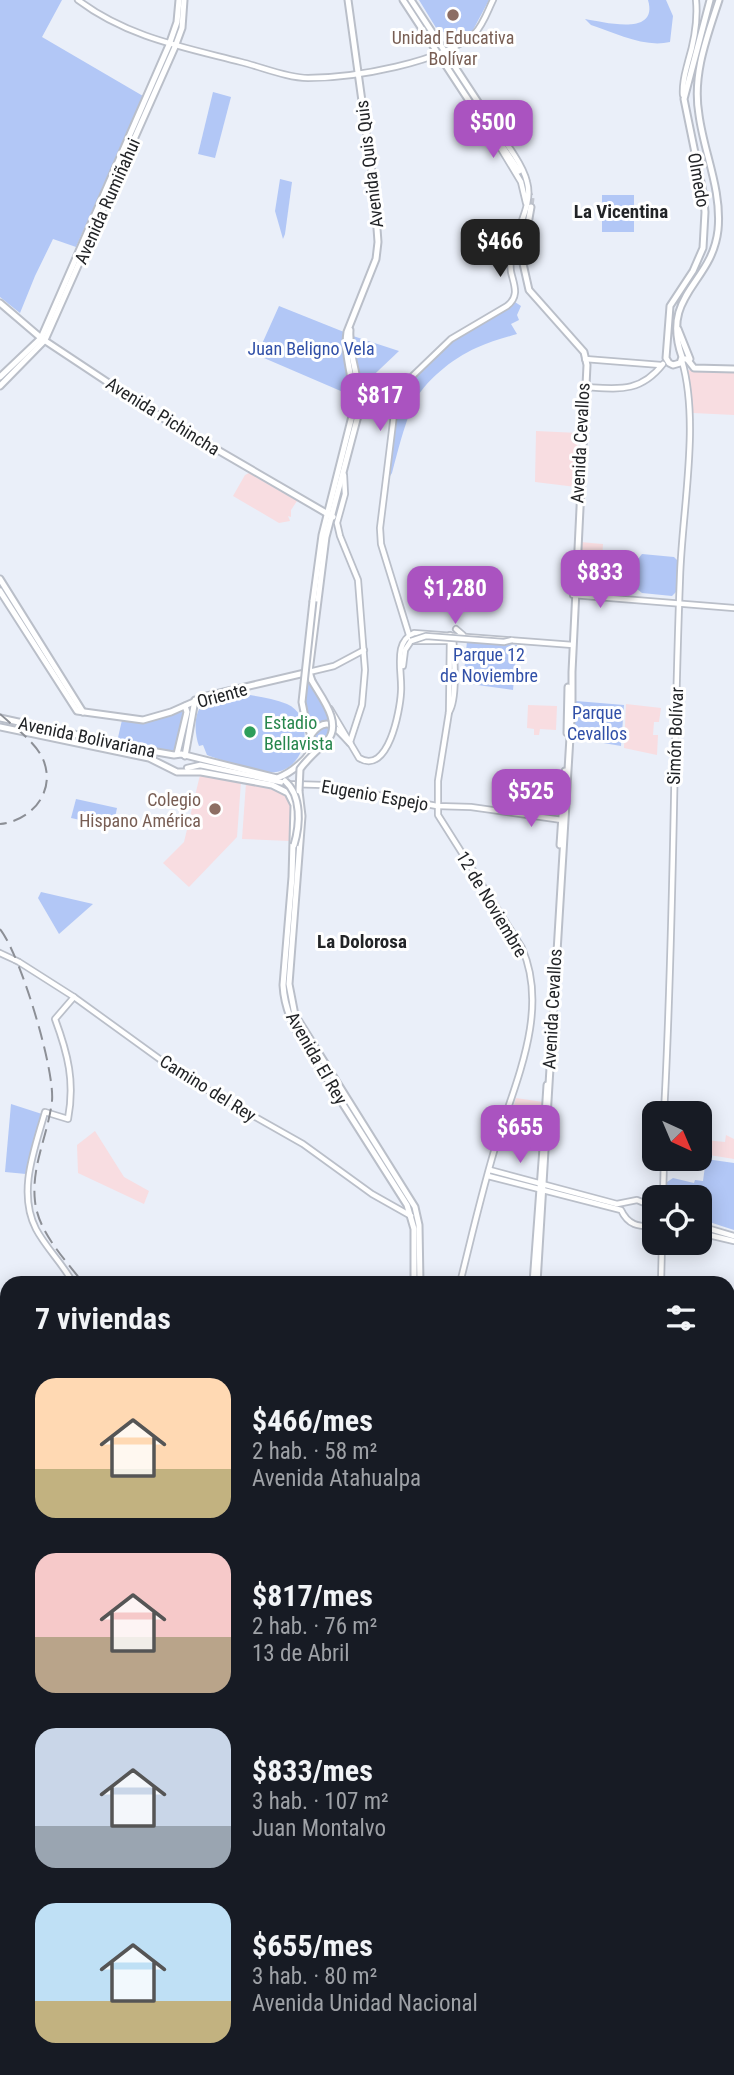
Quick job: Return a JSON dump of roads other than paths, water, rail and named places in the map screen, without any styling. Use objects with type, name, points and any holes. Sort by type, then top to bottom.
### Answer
[{"type":"main road","name":"Avenida Rumiñahui","points":[[0,386],[43,339],[182,28],[181,0]]},
{"type":"main road","name":"Avenida Quis Quis","points":[[309,672],[326,537],[354,408],[346,344],[348,329],[376,259],[378,242],[374,188],[348,0]]},
{"type":"main road","points":[[403,0],[519,171]]},
{"type":"main road","points":[[411,0],[442,54]]},
{"type":"main road","points":[[665,363],[675,365],[681,356],[676,325],[679,308],[712,253],[718,231],[716,188],[698,113],[697,89],[699,65],[719,0]]},
{"type":"main road","points":[[684,99],[709,1]]},
{"type":"main road","name":"Olmedo","points":[[665,363],[670,306],[698,262],[704,231],[703,192],[684,99]]},
{"type":"main road","points":[[528,207],[522,258],[529,290],[541,306],[565,328],[584,352],[585,359]]},
{"type":"main road","name":"Avenida Pichincha","points":[[0,303],[43,339],[172,424],[330,515]]},
{"type":"main road","name":"Avenida Quis Quis","points":[[311,735],[302,702],[322,536],[344,475],[358,422],[360,401],[350,346],[351,324]]},
{"type":"main road","points":[[676,325],[690,359],[697,367]]},
{"type":"main road","name":"Avenida Rumiñahui","points":[[0,377],[43,339]]},
{"type":"main road","points":[[667,354],[672,350],[697,367]]},
{"type":"main road","points":[[681,356],[690,359]]},
{"type":"main road","name":"Avenida Cevallos","points":[[535,1276],[563,820],[585,359]]},
{"type":"main road","points":[[685,371],[697,367],[734,369]]},
{"type":"main road","points":[[0,579],[59,678]]},
{"type":"main road","points":[[0,592],[59,678]]},
{"type":"main road","points":[[297,845],[302,816],[300,769],[330,738],[333,727],[331,715],[309,672]]},
{"type":"main road","name":"Oriente","points":[[59,678],[80,711],[143,720],[195,700],[309,672]]},
{"type":"main road","points":[[185,770],[195,700]]},
{"type":"main road","points":[[175,755],[187,712],[185,706]]},
{"type":"main road","name":"Avenida Bolivariana","points":[[0,718],[283,779]]},
{"type":"main road","points":[[297,845],[298,807],[294,793],[283,779],[310,753],[311,735],[319,726],[329,724],[339,729],[350,743]]},
{"type":"main road","name":"Avenida Bolivariana","points":[[0,727],[149,758],[177,772],[201,772],[272,785]]},
{"type":"main road","name":"Avenida Bolivariana","points":[[172,769],[170,763],[175,755]]},
{"type":"main road","name":"Avenida El Rey","points":[[272,785],[283,789],[292,798],[294,805],[297,845],[289,984],[295,1015],[415,1207],[420,1276]]},
{"type":"main road","name":"Avenida El Rey","points":[[297,845],[283,985],[290,1017],[407,1205],[412,1217],[414,1236],[413,1276]]},
{"type":"street","points":[[78,0],[95,13],[127,30],[172,46],[305,79],[405,65],[442,54],[477,32],[493,0]]},
{"type":"street","name":"Olmedo","points":[[684,99],[683,78],[695,26],[696,0]]},
{"type":"street","points":[[413,638],[404,622],[381,544],[380,528],[396,398],[407,380],[446,343],[461,331],[512,303],[516,286],[512,275],[511,250],[528,207],[527,179],[477,107]]},
{"type":"street","name":"Simón Bolívar","points":[[664,1101],[679,604],[690,418],[689,389],[681,356]]},
{"type":"street","points":[[585,359],[657,366],[665,363]]},
{"type":"street","points":[[585,387],[640,385],[665,363]]},
{"type":"street","points":[[344,475],[345,494],[337,523],[358,580],[365,670],[362,705],[350,743]]},
{"type":"street","points":[[574,595],[734,608]]},
{"type":"street","points":[[413,638],[452,635],[572,645]]},
{"type":"street","points":[[437,806],[449,712],[452,709],[452,635]]},
{"type":"street","points":[[309,672],[362,760],[373,762],[382,757],[399,711],[405,650],[413,638],[426,636],[504,642],[512,640]]},
{"type":"street","name":"Oriente","points":[[309,672],[334,666],[364,650]]},
{"type":"street","name":"Eugenio Espejo","points":[[185,770],[200,765],[281,782],[323,785],[437,806],[563,820]]},
{"type":"street","name":"12 de Noviembre","points":[[437,806],[438,815],[515,936],[532,978],[533,1004],[528,1035],[462,1276]]},
{"type":"street","name":"Camino del Rey","points":[[0,953],[74,997],[183,1076],[303,1144],[372,1194],[418,1220]]},
{"type":"street","points":[[68,1276],[37,1231],[28,1202],[29,1172],[45,1112],[68,1119],[72,1077],[55,1018],[74,997]]},
{"type":"street","points":[[489,1173],[621,1210],[625,1219],[633,1225],[642,1225]]},
{"type":"street","points":[[541,1187],[622,1205],[637,1200],[642,1202]]},
{"type":"street","points":[[712,1230],[734,1236]]},
{"type":"street","points":[[712,1236],[734,1241]]},
{"type":"street","points":[[661,1276],[662,1255]]},
{"type":"tunnel","points":[[519,171],[532,198],[531,207]]},
{"type":"railway","points":[[0,714],[38,751],[46,769],[47,781],[39,802],[32,810],[12,822],[0,824]]},
{"type":"railway","points":[[0,929],[17,962],[35,1012],[51,1085],[50,1114],[35,1175],[37,1212],[53,1245],[77,1276]]},
{"type":"place","name":"Unidad Educativa Bolívar","points":[[453,15]]},
{"type":"place","name":"Estadio Bellavista","points":[[250,732]]},
{"type":"place","name":"Colegio Hispano América","points":[[215,809]]},
{"type":"district","name":"La Vicentina","points":[[621,211]]},
{"type":"district","name":"La Dolorosa","points":[[362,941]]},
{"type":"park label","name":"Juan Beligno Vela","points":[[311,348]]},
{"type":"park label","name":"Parque 12 de Noviembre","points":[[489,664]]},
{"type":"park label","name":"Parque Cevallos","points":[[597,722]]}]
